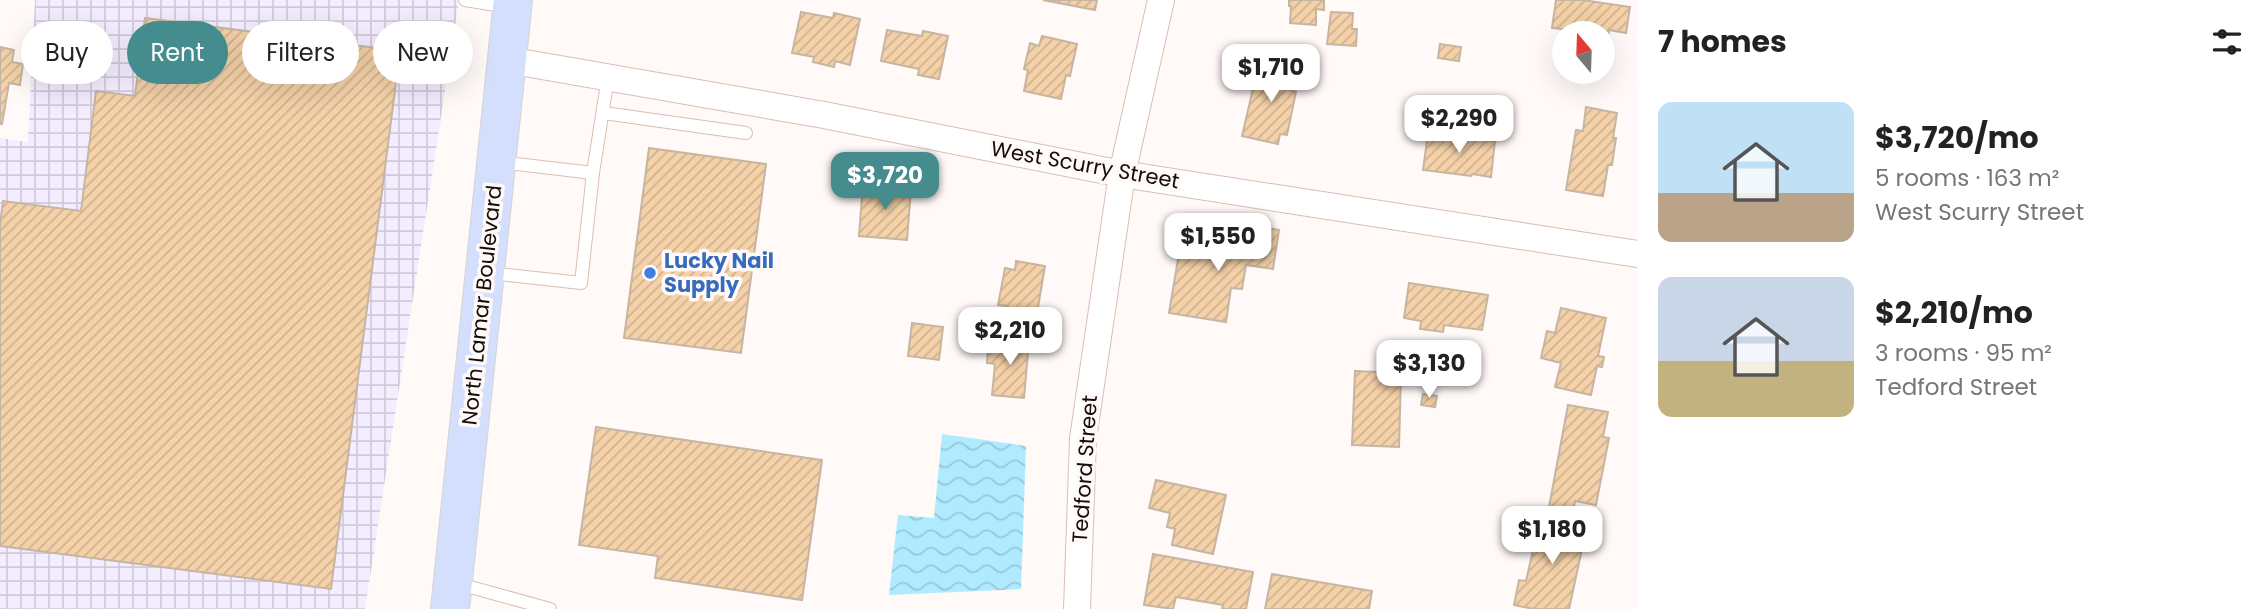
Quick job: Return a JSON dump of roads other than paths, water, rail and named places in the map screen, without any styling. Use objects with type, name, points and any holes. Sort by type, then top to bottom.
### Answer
[{"type":"main road","name":"North Lamar Boulevard","points":[[452,596],[512,4]]},
{"type":"street","name":"Tedford Street","points":[[1077,609],[1083,439],[1122,174],[1161,0]]},
{"type":"street","name":"West Scurry Street","points":[[508,60],[824,115],[1122,174],[1637,254]]},
{"type":"lane","points":[[465,0],[512,4]]},
{"type":"lane","points":[[486,272],[581,283],[593,173],[608,78]]},
{"type":"lane","points":[[604,113],[746,132]]},
{"type":"lane","points":[[497,162],[593,173]]},
{"type":"lane","points":[[452,596],[550,609]]},
{"type":"water","points":[[942,434],[1026,446],[1021,589],[889,595],[898,515],[934,518]]},
{"type":"place","name":"Lucky Nail Supply","points":[[650,273]]}]
